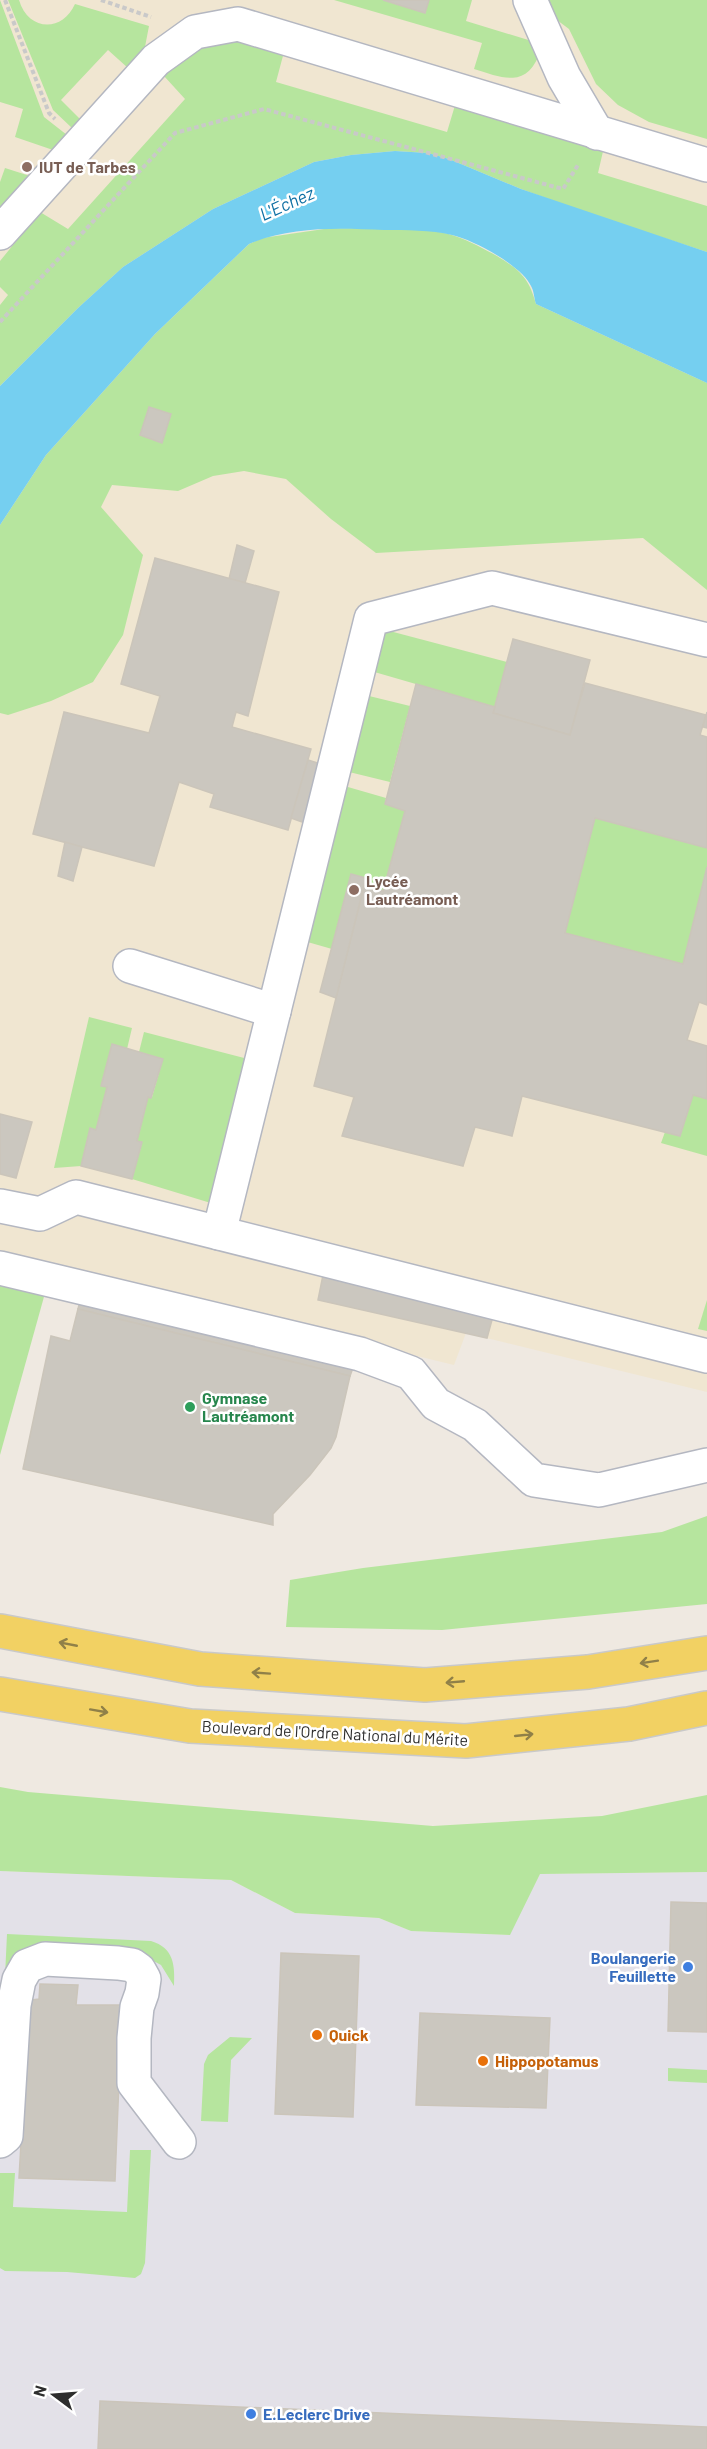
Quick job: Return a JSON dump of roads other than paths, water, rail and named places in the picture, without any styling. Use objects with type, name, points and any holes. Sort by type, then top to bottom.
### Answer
[{"type":"main road","points":[[0,1631],[200,1669],[425,1685],[588,1672],[707,1653]]},
{"type":"main road","name":"Boulevard de l'Ordre National du Mérite","points":[[0,1694],[190,1726],[466,1741],[629,1724],[707,1708]]},
{"type":"lane","points":[[530,0],[564,77],[597,133]]},
{"type":"lane","points":[[0,232],[156,60],[195,32],[238,24],[707,165]]},
{"type":"lane","points":[[219,1233],[370,619],[492,588],[707,640]]},
{"type":"lane","points":[[130,966],[274,1011]]},
{"type":"lane","points":[[0,1206],[40,1214],[76,1197],[707,1356]]},
{"type":"lane","points":[[0,1268],[360,1354],[411,1373],[436,1404],[475,1425],[534,1480],[599,1490],[707,1465]]},
{"type":"lane","points":[[0,2141],[6,2136],[14,2005],[19,1980],[27,1966],[45,1959],[118,1963],[132,1965],[139,1970],[144,1979],[137,2007],[134,2038],[134,2084],[179,2142]]},
{"type":"water","name":"L'Échez","points":[[395,151],[428,153],[449,159],[521,189],[707,252],[707,383],[536,304],[531,286],[518,270],[484,248],[461,238],[427,231],[350,229],[281,234],[249,244],[155,334],[46,455],[0,525],[0,386],[78,308],[123,267],[213,209],[314,162],[351,155]]},
{"type":"place","name":"IUT de Tarbes","points":[[27,167]]},
{"type":"place","name":"Lycée Lautréamont","points":[[354,890]]},
{"type":"place","name":"Gymnase Lautréamont","points":[[190,1407]]},
{"type":"place","name":"Boulangerie Feuillette","points":[[688,1967]]},
{"type":"place","name":"Quick","points":[[317,2035]]},
{"type":"place","name":"Hippopotamus","points":[[483,2061]]},
{"type":"place","name":"E.Leclerc Drive","points":[[251,2414]]}]
